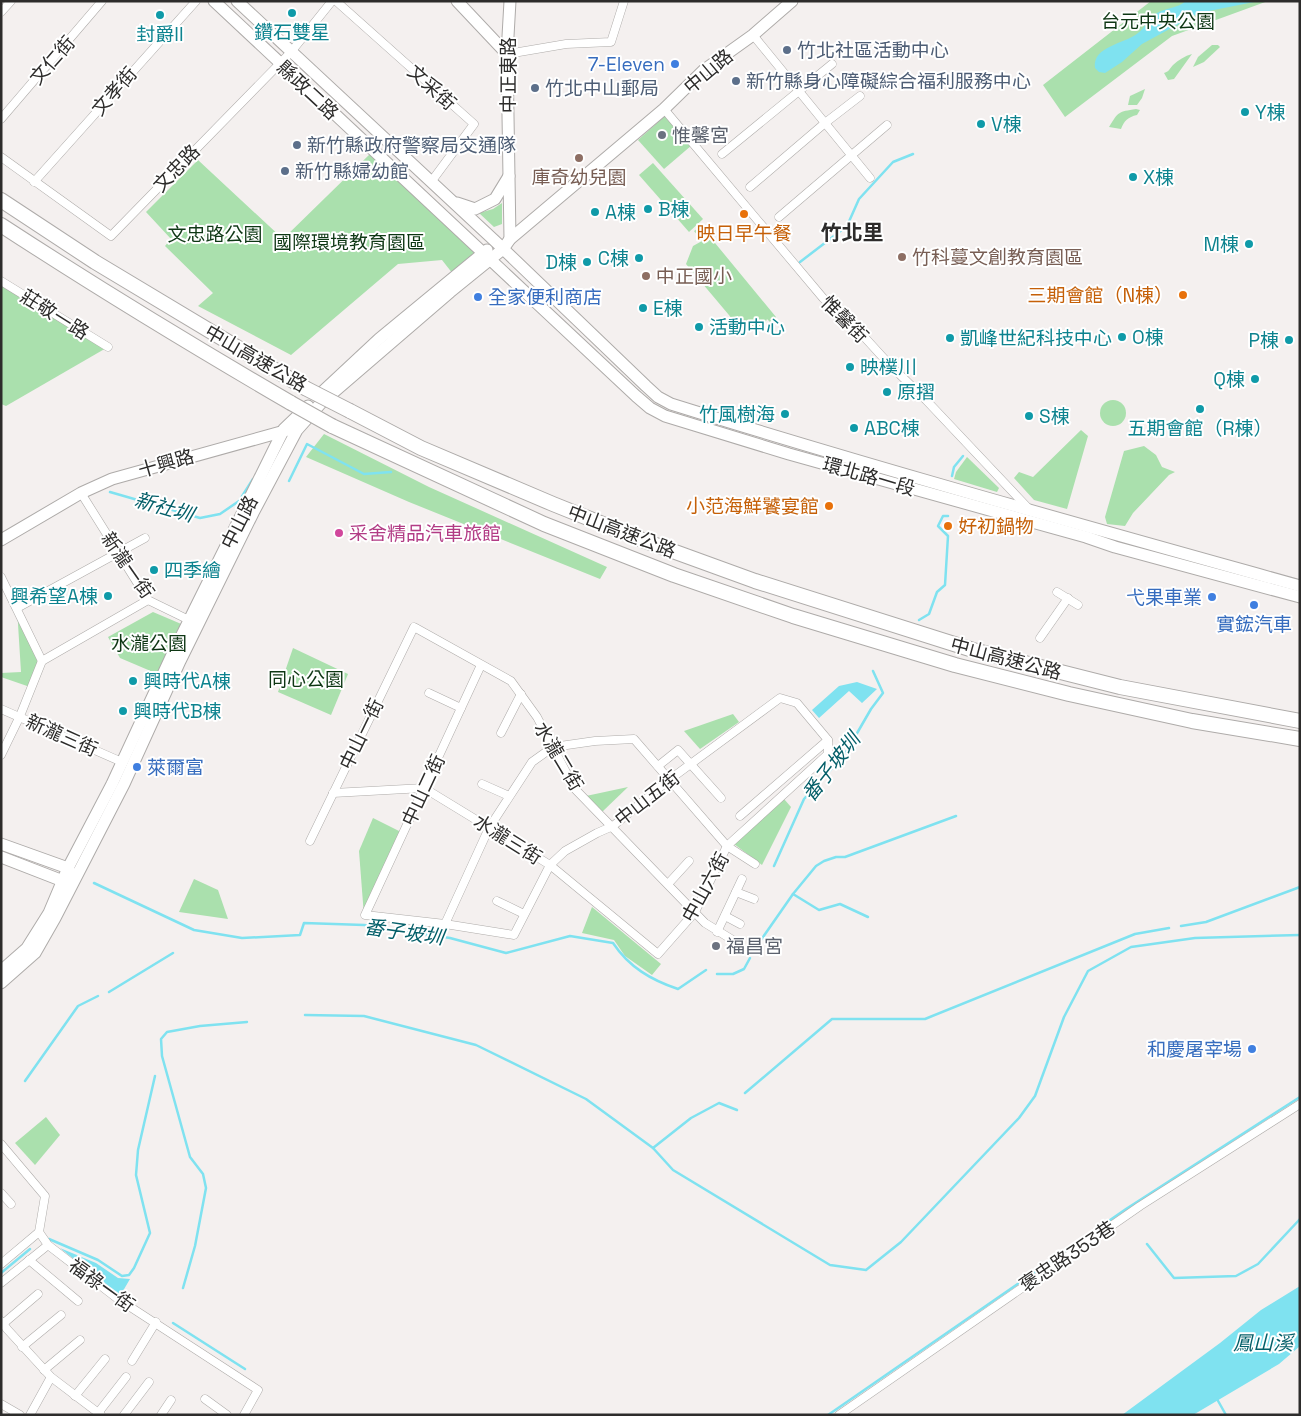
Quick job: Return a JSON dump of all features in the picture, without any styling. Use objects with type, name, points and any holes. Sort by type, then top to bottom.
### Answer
[{"type":"highway","name":"中山高速公路","points":[[1,200],[95,262],[306,388],[421,448],[645,541],[755,581],[973,650],[1129,689],[1300,721]]},
{"type":"highway","name":"中山高速公路","points":[[1,225],[168,330],[332,426],[544,524],[674,575],[793,616],[955,665],[1068,694],[1192,721],[1300,739]]},
{"type":"street","points":[[1,12],[11,1]]},
{"type":"street","name":"文仁街","points":[[1,119],[102,1]]},
{"type":"street","name":"文孝街","points":[[34,182],[196,1]]},
{"type":"street","name":"縣政二路","points":[[214,1],[486,257]]},
{"type":"street","name":"縣政二路","points":[[237,1],[499,246]]},
{"type":"street","name":"文忠路","points":[[1,157],[111,236],[291,52],[332,1]]},
{"type":"street","name":"文采街","points":[[336,1],[474,124],[431,182]]},
{"type":"street","points":[[457,1],[507,54],[566,44],[611,42],[624,1]]},
{"type":"street","name":"中正東路","points":[[510,1],[507,54],[510,239]]},
{"type":"street","name":"中山路","points":[[1,971],[27,948],[48,913],[189,620],[284,430],[379,339],[510,239],[664,109],[704,70],[753,35],[792,1]]},
{"type":"street","points":[[753,35],[870,178]]},
{"type":"street","points":[[722,154],[832,64]]},
{"type":"street","points":[[750,187],[824,122],[860,96]]},
{"type":"street","name":"惟馨街","points":[[664,109],[823,298],[926,400],[1030,515]]},
{"type":"street","points":[[779,217],[888,125]]},
{"type":"street","points":[[451,201],[475,209],[495,200],[509,176]]},
{"type":"street","name":"環北路一段","points":[[499,246],[646,386],[658,397],[670,404],[1030,515],[1115,547],[1300,597]]},
{"type":"street","name":"中山路","points":[[1,982],[35,953],[76,878],[124,784],[184,652],[253,513],[297,430],[321,403],[450,292],[486,257]]},
{"type":"street","name":"環北路一段","points":[[486,257],[636,396],[650,408],[665,416],[789,454],[1122,537],[1300,586]]},
{"type":"street","name":"莊敬一路","points":[[1,281],[108,347]]},
{"type":"street","points":[[284,430],[297,430]]},
{"type":"street","name":"十興路","points":[[1,540],[81,493],[112,479],[284,430]]},
{"type":"street","name":"新瀧一街","points":[[81,493],[148,600],[189,620]]},
{"type":"street","points":[[17,608],[145,538]]},
{"type":"street","points":[[1,577],[42,661]]},
{"type":"street","points":[[1057,592],[1078,605]]},
{"type":"street","points":[[1040,638],[1068,598]]},
{"type":"street","points":[[1,755],[20,716],[42,661],[148,600]]},
{"type":"street","name":"水瀧二街","points":[[414,627],[511,681],[537,717],[575,789],[613,826],[705,923],[736,942]]},
{"type":"street","name":"中山一街","points":[[310,841],[414,627]]},
{"type":"street","name":"中山二街","points":[[445,924],[365,915],[482,665]]},
{"type":"street","points":[[430,693],[461,708]]},
{"type":"street","points":[[501,733],[521,694]]},
{"type":"street","name":"中山五街","points":[[445,924],[514,935],[550,865],[565,851],[613,826],[669,780],[780,698],[797,702],[828,740]]},
{"type":"street","name":"新瀧三街","points":[[1,709],[122,762]]},
{"type":"street","points":[[445,924],[489,828],[532,762],[553,747],[595,741],[634,739],[728,846],[755,864]]},
{"type":"street","points":[[740,816],[828,740]]},
{"type":"street","name":"中山六街","points":[[658,954],[695,912],[728,846],[828,754],[828,740]]},
{"type":"street","points":[[658,766],[678,750],[721,798]]},
{"type":"street","points":[[482,784],[509,796]]},
{"type":"street","points":[[333,793],[424,788]]},
{"type":"street","name":"水瀧三街","points":[[424,788],[550,865],[658,954]]},
{"type":"street","points":[[1,844],[68,868],[76,878],[63,881],[1,857]]},
{"type":"street","points":[[668,884],[689,861]]},
{"type":"street","points":[[718,932],[742,879]]},
{"type":"street","points":[[736,892],[754,900]]},
{"type":"street","points":[[497,901],[524,914]]},
{"type":"street","points":[[725,916],[740,924]]},
{"type":"street","name":"褒忠路353巷","points":[[839,1415],[1140,1206],[1300,1104]]},
{"type":"street","points":[[1,1144],[45,1196],[39,1232],[1,1264]]},
{"type":"street","points":[[1,1193],[10,1204]]},
{"type":"street","name":"福祿一街","points":[[39,1232],[48,1245],[118,1299],[258,1390],[244,1415]]},
{"type":"street","points":[[1,1282],[48,1245]]},
{"type":"street","points":[[29,1260],[78,1301]]},
{"type":"street","points":[[38,1294],[3,1327],[51,1377],[99,1414],[126,1377]]},
{"type":"street","points":[[22,1346],[61,1314]]},
{"type":"street","points":[[132,1361],[156,1322]]},
{"type":"street","points":[[44,1370],[80,1340]]},
{"type":"street","points":[[75,1396],[106,1359]]},
{"type":"street","points":[[30,1415],[51,1377]]},
{"type":"street","points":[[124,1415],[149,1382]]},
{"type":"street","points":[[205,1399],[227,1415]]},
{"type":"street","points":[[160,1415],[171,1400]]},
{"type":"street","points":[[1,1404],[20,1415]]},
{"type":"green space","name":"台元中央公園","points":[[1151,1],[1268,1],[1172,36],[1065,117],[1043,85]]},
{"type":"green space","points":[[1212,45],[1220,47],[1204,62],[1193,67],[1198,57]]},
{"type":"green space","points":[[1192,54],[1174,79],[1168,80],[1164,73],[1179,60]]},
{"type":"green space","points":[[1145,89],[1137,105],[1128,105],[1130,96]]},
{"type":"green space","points":[[1136,109],[1140,110],[1137,115],[1127,120],[1121,129],[1109,127],[1120,113]]},
{"type":"green space","points":[[666,115],[692,145],[664,169],[638,140]]},
{"type":"green space","name":"國際環境教育園區","points":[[370,154],[476,254],[453,274],[442,260],[398,264],[291,355],[198,306],[213,293],[165,246],[171,239],[146,212],[198,160],[283,239]]},
{"type":"green space","points":[[653,163],[703,219],[689,232],[639,175]]},
{"type":"green space","points":[[502,203],[502,224],[494,227],[479,213],[493,209]]},
{"type":"green space","points":[[701,226],[776,317],[770,322],[767,319],[756,331],[747,331],[739,327],[686,264],[693,246],[702,241],[694,231]]},
{"type":"green space","points":[[1,281],[108,347],[6,406],[1,404]]},
{"type":"green space","points":[[1113,400],[1122,404],[1126,413],[1122,422],[1113,426],[1104,422],[1100,413],[1104,404]]},
{"type":"green space","points":[[1081,430],[1088,436],[1067,509],[1034,500],[1014,478],[1019,472],[1033,477]]},
{"type":"green space","points":[[324,434],[429,487],[607,567],[600,579],[409,502],[306,457]]},
{"type":"green space","points":[[1144,446],[1156,455],[1162,467],[1175,472],[1169,475],[1133,513],[1125,526],[1107,524],[1105,517],[1124,451]]},
{"type":"green space","points":[[967,457],[999,488],[997,492],[954,479],[956,472]]},
{"type":"green space","points":[[17,608],[42,661],[30,687],[1,677],[1,673],[21,672]]},
{"type":"green space","name":"水瀧公園","points":[[153,612],[186,626],[160,675],[120,658],[108,637]]},
{"type":"green space","name":"同心公園","points":[[293,648],[348,674],[331,715],[278,692]]},
{"type":"green space","points":[[733,714],[739,722],[700,749],[684,731]]},
{"type":"green space","points":[[628,787],[602,812],[586,796]]},
{"type":"green space","points":[[784,799],[791,807],[762,865],[734,844]]},
{"type":"green space","points":[[373,818],[403,833],[364,916],[359,851]]},
{"type":"green space","points":[[194,879],[218,890],[228,919],[179,912]]},
{"type":"green space","points":[[592,907],[661,964],[652,975],[625,956],[614,940],[582,933]]},
{"type":"green space","points":[[46,1117],[60,1135],[35,1165],[15,1143]]},
{"type":"water","points":[[1186,1],[1259,1],[1199,13],[1142,44],[1122,62],[1105,73],[1099,72],[1095,68],[1095,61],[1104,50],[1138,33],[1157,13]]},
{"type":"water","points":[[857,682],[877,689],[862,703],[849,691],[819,718],[812,710],[839,686]]},
{"type":"water","points":[[60,1248],[96,1263],[118,1278],[130,1279],[120,1296]]},
{"type":"water","name":"鳳山溪","points":[[1300,1286],[1300,1346],[1279,1364],[1193,1415],[1122,1415],[1220,1343],[1261,1310]]},
{"type":"waterway","name":"新社圳","points":[[800,262],[847,226],[859,199],[893,162],[913,154]]},
{"type":"waterway","name":"新社圳","points":[[289,481],[307,444],[364,474],[391,472]]},
{"type":"waterway","points":[[952,476],[954,467],[963,456]]},
{"type":"waterway","name":"新社圳","points":[[110,492],[200,518],[220,514],[239,501],[253,479]]},
{"type":"waterway","name":"番子坡圳","points":[[919,620],[929,614],[937,592],[945,585],[948,536],[938,526],[943,516],[948,516]]},
{"type":"waterway","name":"番子坡圳","points":[[774,866],[804,799],[845,754],[871,709],[883,693],[873,671]]},
{"type":"waterway","points":[[754,950],[793,894],[816,866],[824,861],[836,857],[845,857],[956,816]]},
{"type":"waterway","name":"番子坡圳","points":[[94,883],[194,930],[242,938],[300,935],[304,923],[364,925],[450,938],[506,953],[570,936],[613,943],[626,959],[641,972],[678,989],[706,970]]},
{"type":"waterway","points":[[1181,926],[1206,922],[1300,887]]},
{"type":"waterway","points":[[793,894],[819,910],[840,904],[868,917]]},
{"type":"waterway","points":[[745,1093],[832,1019],[925,1019],[1135,934],[1169,928]]},
{"type":"waterway","points":[[305,1015],[364,1016],[476,1045],[586,1099],[653,1148],[673,1170],[830,1265],[866,1270],[901,1242],[1019,1118],[1035,1096],[1064,1017],[1088,971],[1131,947],[1195,938],[1300,935]]},
{"type":"waterway","points":[[109,992],[173,953]]},
{"type":"waterway","points":[[717,974],[733,974],[744,969],[750,958]]},
{"type":"waterway","points":[[25,1081],[78,1006],[98,996]]},
{"type":"waterway","points":[[183,1288],[195,1246],[206,1188],[203,1174],[190,1157],[162,1056],[161,1039],[167,1032],[200,1026],[247,1022]]},
{"type":"waterway","points":[[49,1239],[98,1260],[122,1276],[129,1275],[134,1268],[150,1233],[136,1175],[138,1150],[155,1076]]},
{"type":"waterway","points":[[828,1415],[1126,1209],[1300,1097]]},
{"type":"waterway","points":[[653,1148],[691,1118],[719,1103],[737,1110]]},
{"type":"waterway","points":[[1147,1244],[1174,1278],[1236,1276],[1258,1264],[1300,1219]]},
{"type":"waterway","points":[[1,1273],[30,1249]]},
{"type":"waterway","points":[[173,1323],[245,1369]]},
{"type":"waterway","points":[[1217,1399],[1226,1415]]},
{"type":"place","name":"鑽石雙星","points":[[292,13]]},
{"type":"place","name":"封爵II","points":[[160,15]]},
{"type":"place","name":"竹北社區活動中心","points":[[787,50]]},
{"type":"place","name":"7-Eleven","points":[[675,64]]},
{"type":"place","name":"新竹縣身心障礙綜合福利服務中心","points":[[736,81]]},
{"type":"place","name":"竹北中山郵局","points":[[535,88]]},
{"type":"place","name":"Y棟","points":[[1245,112]]},
{"type":"place","name":"V棟","points":[[981,124]]},
{"type":"place","name":"惟馨宮","points":[[662,135]]},
{"type":"place","name":"新竹縣政府警察局交通隊","points":[[297,145]]},
{"type":"place","name":"庫奇幼兒園","points":[[579,158]]},
{"type":"place","name":"新竹縣婦幼館","points":[[285,171]]},
{"type":"place","name":"X棟","points":[[1133,177]]},
{"type":"place","name":"B棟","points":[[648,209]]},
{"type":"place","name":"A棟","points":[[595,212]]},
{"type":"place","name":"映日早午餐","points":[[744,214]]},
{"type":"place","name":"M棟","points":[[1249,244]]},
{"type":"place","name":"竹科蔓文創教育園區","points":[[902,257]]},
{"type":"place","name":"C棟","points":[[639,258]]},
{"type":"place","name":"D棟","points":[[587,262]]},
{"type":"place","name":"中正國小","points":[[646,276]]},
{"type":"place","name":"三期會館（N棟）","points":[[1183,295]]},
{"type":"place","name":"全家便利商店","points":[[478,297]]},
{"type":"place","name":"E棟","points":[[643,308]]},
{"type":"place","name":"活動中心","points":[[699,327]]},
{"type":"place","name":"O棟","points":[[1122,337]]},
{"type":"place","name":"凱峰世紀科技中心","points":[[950,338]]},
{"type":"place","name":"P棟","points":[[1289,340]]},
{"type":"place","name":"映樸川","points":[[850,367]]},
{"type":"place","name":"Q棟","points":[[1255,379]]},
{"type":"place","name":"原摺","points":[[887,392]]},
{"type":"place","name":"五期會館（R棟）","points":[[1200,409]]},
{"type":"place","name":"竹風樹海","points":[[785,414]]},
{"type":"place","name":"S棟","points":[[1029,416]]},
{"type":"place","name":"ABC棟","points":[[854,428]]},
{"type":"place","name":"小范海鮮饕宴館","points":[[829,506]]},
{"type":"place","name":"好初鍋物","points":[[948,526]]},
{"type":"place","name":"采舍精品汽車旅館","points":[[339,533]]},
{"type":"place","name":"四季繪","points":[[154,570]]},
{"type":"place","name":"興希望A棟","points":[[108,596]]},
{"type":"place","name":"弋果車業","points":[[1212,597]]},
{"type":"place","name":"實鋐汽車","points":[[1254,605]]},
{"type":"place","name":"興時代A棟","points":[[133,681]]},
{"type":"place","name":"興時代B棟","points":[[123,711]]},
{"type":"place","name":"萊爾富","points":[[137,767]]},
{"type":"place","name":"福昌宮","points":[[716,946]]},
{"type":"place","name":"和慶屠宰場","points":[[1252,1049]]},
{"type":"district","name":"竹北里","points":[[852,233]]},
{"type":"park label","name":"文忠路公園","points":[[215,234]]}]
